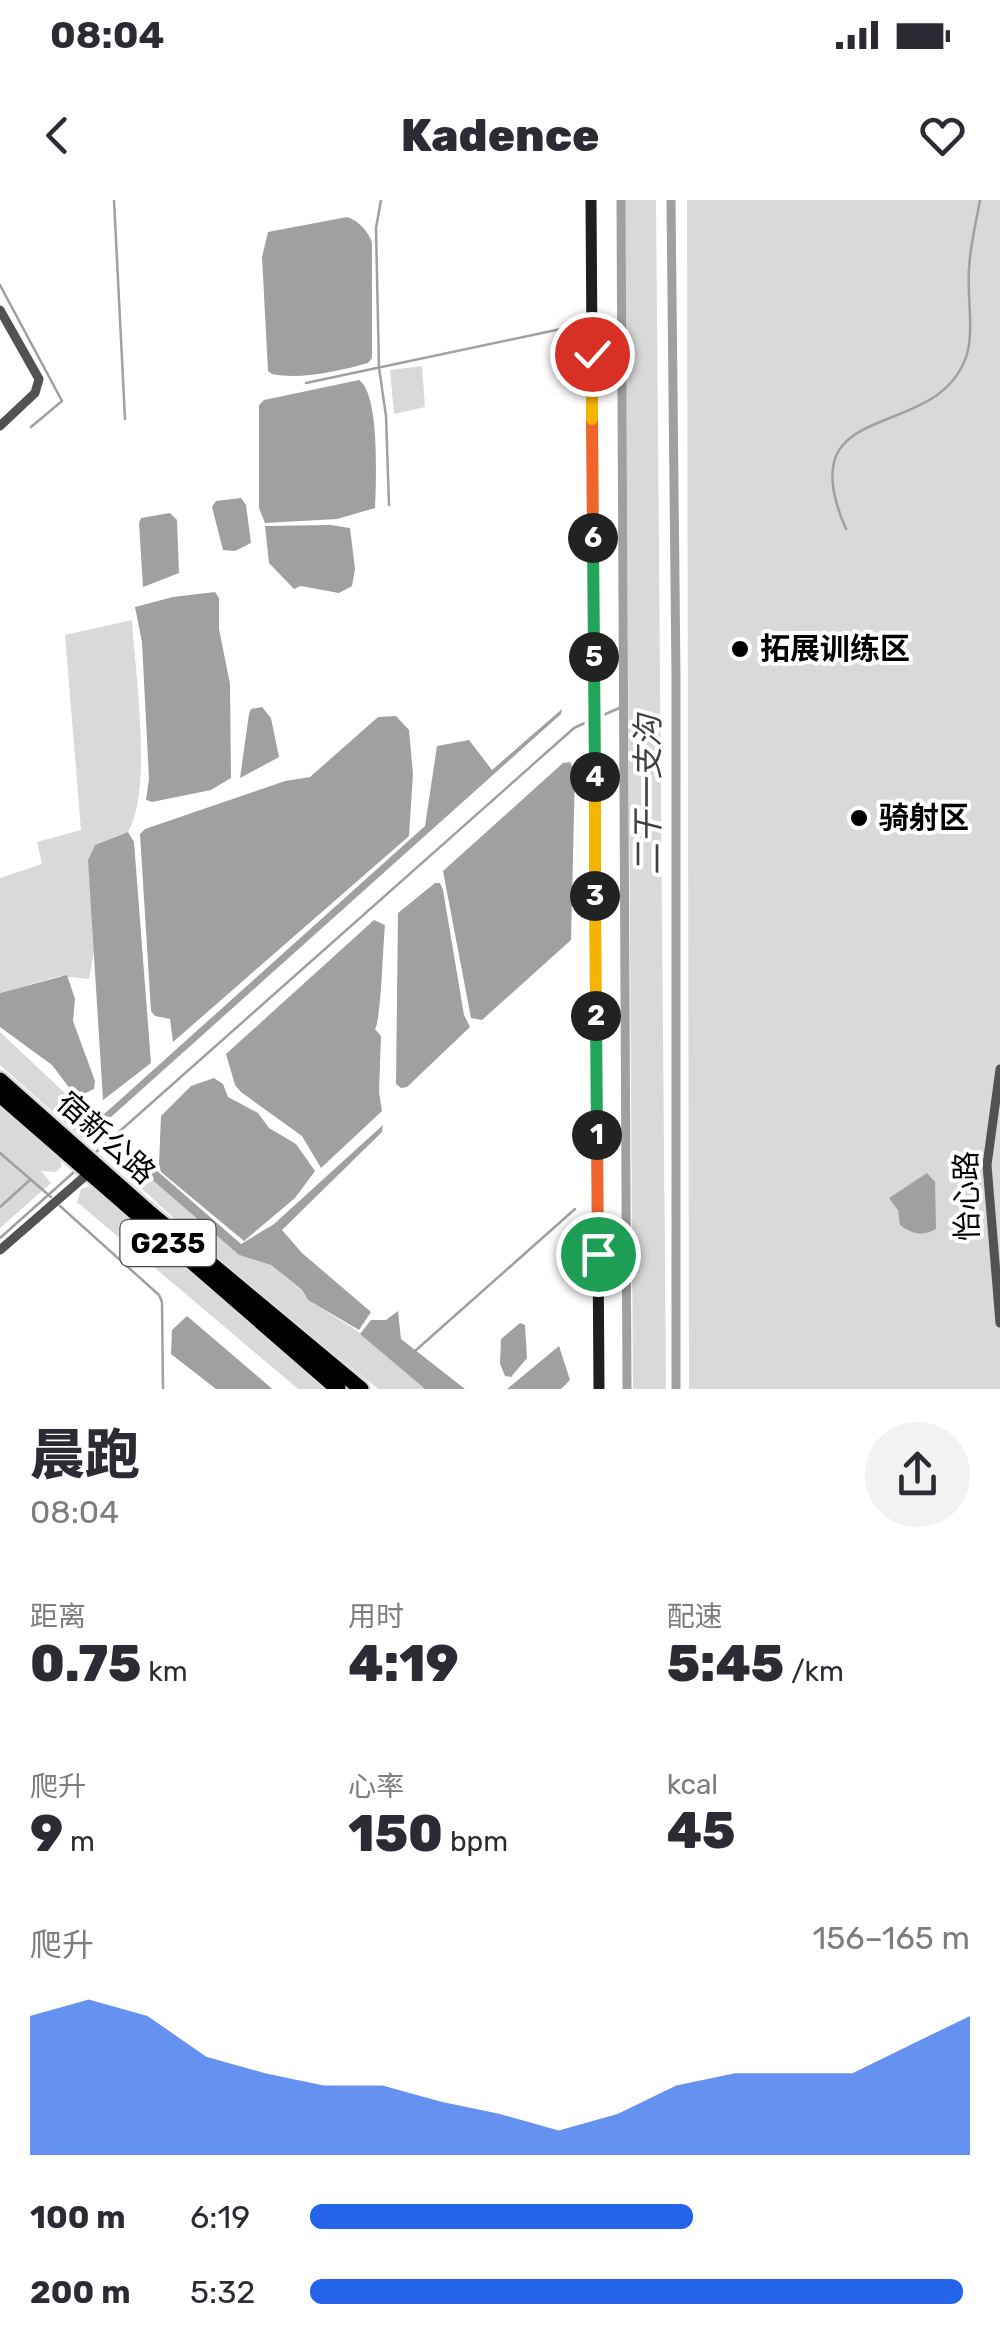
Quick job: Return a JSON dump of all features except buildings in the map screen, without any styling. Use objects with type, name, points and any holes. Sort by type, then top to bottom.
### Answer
[{"type":"highway","name":"宿新公路","points":[[0,1080],[92,1170],[338,1389]]},
{"type":"highway","name":"宿新公路","points":[[0,1095],[360,1389]]},
{"type":"street","points":[[591,200],[599,1389]]},
{"type":"street","points":[[0,310],[39,379],[35,393],[0,426]]},
{"type":"street","name":"怡心路","points":[[1000,1070],[986,1164],[1000,1323]]},
{"type":"street","points":[[0,1250],[92,1170]]},
{"type":"shaded area","points":[[625,200],[656,200],[666,1389],[633,1389]]},
{"type":"shaded area","points":[[687,200],[1000,200],[1000,1389],[689,1389]]},
{"type":"shaded area","points":[[347,217],[362,227],[372,243],[372,358],[368,363],[320,374],[272,374],[268,371],[262,257],[268,232]]},
{"type":"shaded area","points":[[422,366],[425,407],[394,414],[390,370]]},
{"type":"shaded area","points":[[359,380],[366,388],[374,420],[375,508],[337,519],[265,523],[259,508],[259,405],[264,400]]},
{"type":"shaded area","points":[[241,498],[246,505],[251,543],[235,551],[223,550],[212,507],[216,501]]},
{"type":"shaded area","points":[[170,513],[177,520],[179,573],[143,587],[139,523],[141,518]]},
{"type":"shaded area","points":[[265,526],[350,528],[355,569],[352,586],[339,593],[301,586],[294,589],[269,563]]},
{"type":"shaded area","points":[[215,592],[230,684],[231,778],[211,790],[152,802],[146,800],[149,779],[142,642],[135,607]]},
{"type":"shaded area","points":[[132,620],[140,788],[128,832],[95,845],[88,860],[95,946],[89,979],[60,976],[0,993],[0,878],[42,864],[37,842],[81,830],[65,635]]},
{"type":"shaded area","points":[[262,707],[271,718],[279,757],[240,778],[249,714],[251,709]]},
{"type":"shaded area","points":[[562,709],[561,714],[111,1117],[102,1116],[425,826],[437,746],[469,740],[492,770]]},
{"type":"shaded area","points":[[396,716],[409,730],[413,774],[409,836],[173,1042],[170,1019],[155,1016],[151,1011],[140,834],[285,781],[310,777],[378,717]]},
{"type":"shaded area","points":[[570,762],[575,772],[571,940],[482,1020],[471,1018],[443,871],[563,763]]},
{"type":"shaded area","points":[[128,832],[134,842],[151,1063],[103,1100],[88,860],[95,845]]},
{"type":"shaded area","points":[[440,883],[443,890],[464,1015],[470,1027],[407,1087],[401,1088],[396,1084],[398,913]]},
{"type":"shaded area","points":[[374,920],[385,925],[375,1029],[381,1036],[382,1111],[321,1168],[302,1136],[235,1085],[226,1054]]},
{"type":"shaded area","points":[[67,975],[75,999],[73,1021],[95,1081],[94,1089],[79,1096],[52,1065],[0,1027],[0,993]]},
{"type":"shaded area","points":[[0,1032],[101,1127],[92,1140],[85,1141],[0,1065]]},
{"type":"shaded area","points":[[214,1078],[223,1084],[228,1097],[258,1113],[269,1128],[296,1144],[315,1171],[295,1198],[244,1241],[161,1172],[159,1165],[161,1116],[191,1086]]},
{"type":"shaded area","points":[[0,1104],[60,1158],[62,1166],[56,1172],[41,1171],[51,1183],[0,1228]]},
{"type":"shaded area","points":[[383,1125],[382,1132],[282,1230],[302,1253],[371,1312],[359,1330],[308,1300],[302,1290],[271,1265],[239,1255],[126,1157],[145,1156],[241,1244],[274,1224]]},
{"type":"shaded area","points":[[126,1157],[239,1255],[271,1265],[308,1300],[356,1330],[425,1389],[378,1389],[219,1260],[115,1164]]},
{"type":"shaded area","points":[[927,1173],[935,1182],[936,1229],[917,1233],[900,1225],[898,1210],[889,1198]]},
{"type":"shaded area","points":[[92,1186],[329,1389],[298,1389],[77,1202],[81,1189]]},
{"type":"shaded area","points":[[398,1311],[401,1339],[465,1389],[425,1389],[360,1334],[371,1320],[386,1320]]},
{"type":"shaded area","points":[[187,1316],[272,1389],[216,1389],[171,1354],[172,1330]]},
{"type":"shaded area","points":[[520,1323],[525,1325],[527,1358],[511,1377],[505,1376],[500,1364],[501,1339]]},
{"type":"shaded area","points":[[559,1346],[570,1380],[561,1389],[507,1389]]},
{"type":"waterway","points":[[114,200],[125,419]]},
{"type":"waterway","points":[[381,200],[376,228],[379,368],[386,416],[389,505]]},
{"type":"waterway","points":[[621,200],[627,1389]]},
{"type":"waterway","name":"二干一支沟","points":[[671,200],[676,1389]]},
{"type":"waterway","points":[[846,529],[833,486],[836,457],[851,438],[928,401],[951,382],[967,354],[970,260],[980,200]]},
{"type":"waterway","points":[[0,285],[62,401],[31,427]]},
{"type":"waterway","points":[[306,383],[575,326]]},
{"type":"waterway","points":[[601,716],[624,706]]},
{"type":"waterway","points":[[94,1154],[574,728],[587,722]]},
{"type":"waterway","points":[[0,1153],[51,1197]]},
{"type":"waterway","points":[[0,1238],[74,1172]]},
{"type":"waterway","points":[[0,1207],[31,1179]]},
{"type":"waterway","points":[[60,1206],[159,1295],[163,1389]]},
{"type":"waterway","points":[[415,1351],[575,1209]]},
{"type":"place","name":"拓展训练区","points":[[740,649]]},
{"type":"place","name":"骑射区","points":[[859,818]]},
{"type":"route","points":[[592,354],[598,1254]]}]
